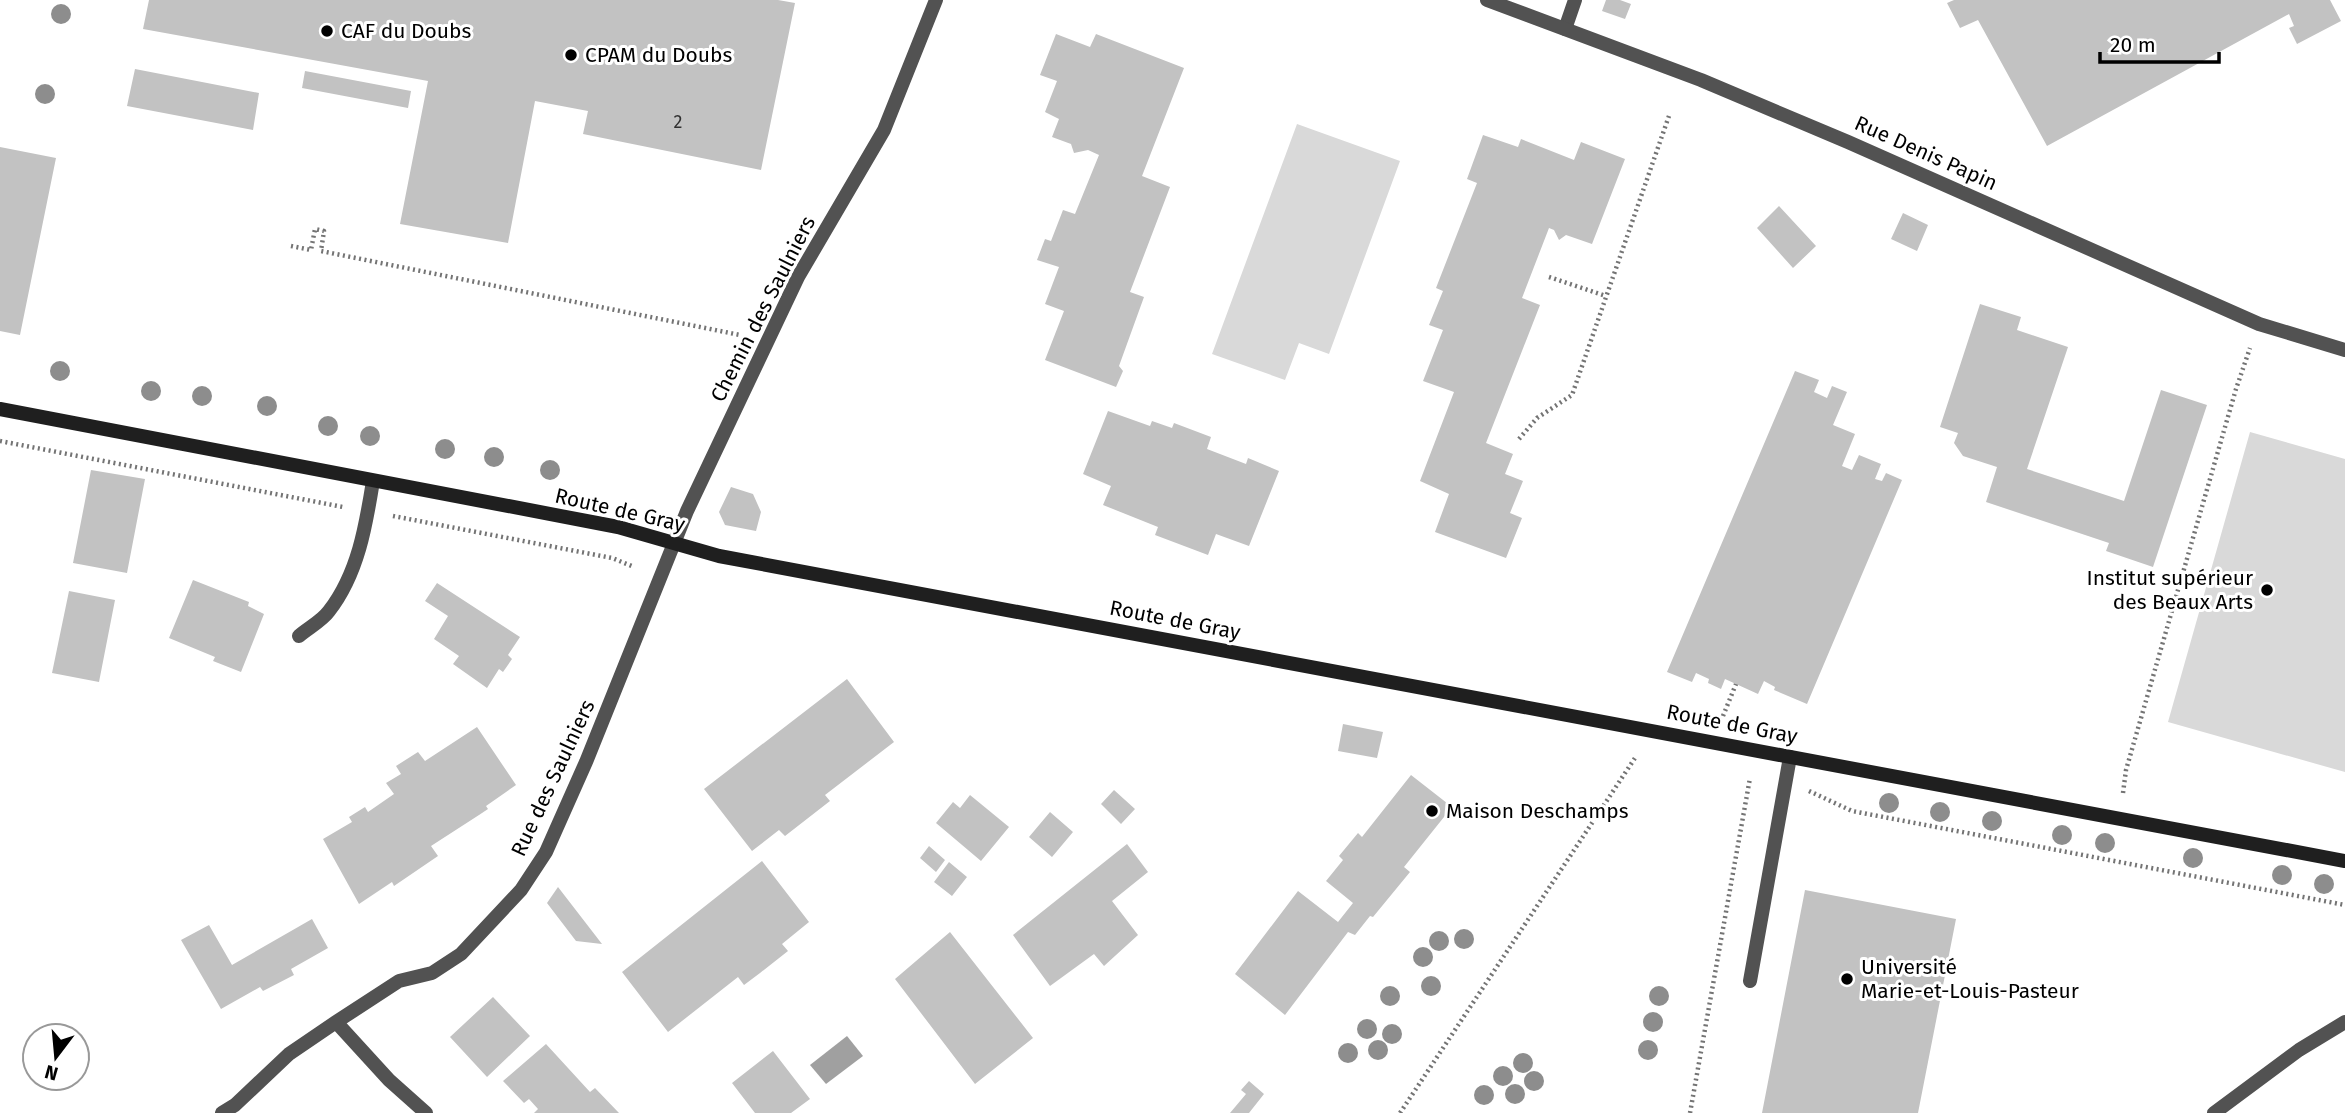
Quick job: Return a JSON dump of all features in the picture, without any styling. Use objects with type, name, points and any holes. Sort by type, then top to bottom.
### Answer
[{"type":"main road","name":"Route de Gray","points":[[0,409],[618,527],[719,556],[2345,861]]},
{"type":"street","name":"Chemin des Saulniers","points":[[651,603],[687,511],[798,277],[884,130],[936,0]]},
{"type":"street","name":"Rue Denis Papin","points":[[1487,0],[1701,80],[2259,324],[2345,350]]},
{"type":"street","points":[[1564,29],[1575,0]]},
{"type":"street","points":[[299,636],[328,613],[350,575],[368,512],[373,481]]},
{"type":"street","name":"Rue des Saulniers","points":[[222,1113],[235,1105],[289,1054],[336,1022],[399,981],[432,973],[461,954],[521,890],[546,852],[651,603]]},
{"type":"street","points":[[1750,981],[1790,757]]},
{"type":"street","points":[[336,1022],[389,1080],[426,1113]]},
{"type":"street","points":[[2214,1113],[2299,1050],[2345,1022]]},
{"type":"path","points":[[1519,439],[1536,418],[1572,395],[1670,113]]},
{"type":"path","points":[[291,246],[311,250],[315,229],[324,231],[321,251],[768,341]]},
{"type":"path","points":[[1549,277],[1606,296]]},
{"type":"path","points":[[2123,795],[2126,770],[2236,389],[2259,324]]},
{"type":"path","points":[[0,441],[612,558],[634,566]]},
{"type":"path","points":[[1723,719],[1736,684]]},
{"type":"path","points":[[1622,755],[1648,760]]},
{"type":"path","points":[[1400,1113],[1635,758]]},
{"type":"path","points":[[1737,776],[1800,787],[1852,811],[2345,905]]},
{"type":"path","points":[[1690,1113],[1750,778]]},
{"type":"shaded area","points":[[1297,124],[1400,161],[1329,354],[1299,343],[1285,380],[1212,354]]},
{"type":"shaded area","name":"Institut supérieur des Beaux Arts","points":[[2250,432],[2345,459],[2345,772],[2168,722]]},
{"type":"shaded area","points":[[847,1036],[863,1056],[826,1084],[810,1065]]},
{"type":"building","points":[[149,0],[778,0],[795,3],[761,170],[583,134],[588,111],[535,101],[508,243],[400,224],[428,81],[143,29]]},
{"type":"building","points":[[1606,0],[1620,0],[1631,4],[1625,19],[1602,11]]},
{"type":"building","points":[[1954,0],[2330,0],[2341,21],[2297,44],[2289,28],[2294,26],[2289,14],[2047,146],[1978,20],[1960,28],[1947,3]]},
{"type":"building","points":[[1056,34],[1090,47],[1096,34],[1184,68],[1142,176],[1170,187],[1130,292],[1144,297],[1119,366],[1123,371],[1116,387],[1045,360],[1064,311],[1045,304],[1059,267],[1037,260],[1045,239],[1051,241],[1063,210],[1075,214],[1099,155],[1088,150],[1074,153],[1071,144],[1052,137],[1059,119],[1045,112],[1057,81],[1040,75]]},
{"type":"building","points":[[135,69],[259,93],[253,130],[127,106]]},
{"type":"building","points":[[305,71],[411,91],[408,108],[302,88]]},
{"type":"building","points":[[1483,135],[1518,147],[1521,139],[1574,160],[1581,142],[1625,159],[1592,244],[1566,235],[1559,240],[1554,230],[1549,228],[1522,298],[1540,305],[1486,443],[1513,454],[1505,474],[1523,481],[1510,513],[1522,518],[1506,558],[1435,532],[1449,494],[1420,481],[1454,392],[1423,381],[1443,330],[1429,325],[1443,291],[1436,288],[1477,183],[1467,179]]},
{"type":"building","points":[[0,147],[56,158],[20,335],[0,331]]},
{"type":"building","points":[[1779,206],[1816,246],[1793,268],[1757,228]]},
{"type":"building","points":[[1903,213],[1928,225],[1917,251],[1891,239]]},
{"type":"building","points":[[1980,304],[2021,317],[2017,330],[2068,347],[2027,469],[2124,501],[2161,390],[2207,405],[2153,567],[2106,551],[2109,543],[1986,502],[1997,467],[1963,456],[1954,443],[1958,433],[1940,427]]},
{"type":"building","points":[[1795,371],[1819,380],[1814,392],[1827,398],[1832,386],[1847,392],[1833,425],[1855,434],[1842,466],[1852,470],[1859,455],[1881,464],[1875,479],[1882,481],[1886,473],[1902,480],[1807,704],[1774,690],[1775,687],[1764,681],[1758,694],[1725,679],[1721,689],[1696,673],[1692,682],[1667,672]]},
{"type":"building","points":[[1108,411],[1150,426],[1152,421],[1172,428],[1174,423],[1211,437],[1207,449],[1246,464],[1248,458],[1279,471],[1249,546],[1216,534],[1208,555],[1155,535],[1158,527],[1103,505],[1111,486],[1083,474]]},
{"type":"building","points":[[91,470],[145,479],[127,573],[73,563]]},
{"type":"building","points":[[731,487],[753,494],[761,512],[756,531],[725,525],[719,512]]},
{"type":"building","points":[[193,580],[249,602],[248,606],[264,614],[241,672],[213,661],[215,657],[169,638]]},
{"type":"building","points":[[437,583],[520,637],[508,655],[512,659],[503,672],[499,669],[487,688],[453,664],[459,656],[434,639],[448,616],[425,601]]},
{"type":"building","points":[[69,591],[115,600],[99,682],[52,673]]},
{"type":"building","points":[[847,679],[894,742],[825,795],[830,801],[785,836],[779,830],[752,851],[704,789]]},
{"type":"building","points":[[1343,724],[1383,732],[1377,758],[1338,751]]},
{"type":"building","points":[[477,727],[516,785],[486,806],[488,809],[431,846],[438,856],[394,886],[392,882],[359,904],[323,839],[352,822],[349,817],[365,807],[368,812],[394,794],[386,783],[401,774],[396,766],[418,752],[425,761]]},
{"type":"building","points":[[1411,775],[1452,807],[1404,867],[1410,872],[1355,935],[1348,932],[1285,1015],[1235,974],[1298,891],[1338,922],[1353,903],[1326,881],[1343,860],[1339,856],[1358,833],[1362,837]]},
{"type":"building","points":[[1114,790],[1135,809],[1121,824],[1101,804]]},
{"type":"building","points":[[970,795],[1009,827],[981,861],[936,823],[953,802],[960,808]]},
{"type":"building","points":[[1050,812],[1073,832],[1052,857],[1029,837]]},
{"type":"building","points":[[1127,844],[1148,872],[1112,901],[1138,935],[1104,966],[1094,954],[1050,986],[1013,935]]},
{"type":"building","points":[[929,846],[945,860],[936,872],[920,858]]},
{"type":"building","points":[[762,861],[809,922],[782,944],[788,951],[760,973],[744,985],[738,977],[668,1032],[622,972]]},
{"type":"building","points":[[949,862],[967,877],[952,896],[934,882]]},
{"type":"building","points":[[558,887],[602,944],[576,941],[547,903]]},
{"type":"building","points":[[1805,890],[1956,919],[1918,1113],[1762,1113]]},
{"type":"building","points":[[312,919],[328,948],[291,969],[294,975],[263,991],[260,987],[221,1009],[181,940],[209,925],[232,965]]},
{"type":"building","points":[[950,932],[1033,1038],[975,1084],[895,979]]},
{"type":"building","points":[[493,997],[530,1036],[487,1077],[450,1037]]},
{"type":"building","points":[[546,1044],[590,1092],[595,1088],[619,1113],[534,1113],[538,1109],[529,1099],[524,1103],[503,1081]]},
{"type":"building","points":[[773,1051],[810,1099],[791,1113],[755,1113],[732,1083]]},
{"type":"building","points":[[1249,1081],[1264,1094],[1249,1113],[1230,1113],[1246,1094],[1241,1090]]},
{"type":"place","name":"CAF du Doubs","points":[[327,31]]},
{"type":"place","name":"CPAM du Doubs","points":[[571,55]]},
{"type":"place","name":"Institut supérieur des Beaux Arts","points":[[2267,590]]},
{"type":"place","name":"Maison Deschamps","points":[[1432,811]]},
{"type":"place","name":"Université Marie-et-Louis-Pasteur","points":[[1847,979]]}]
